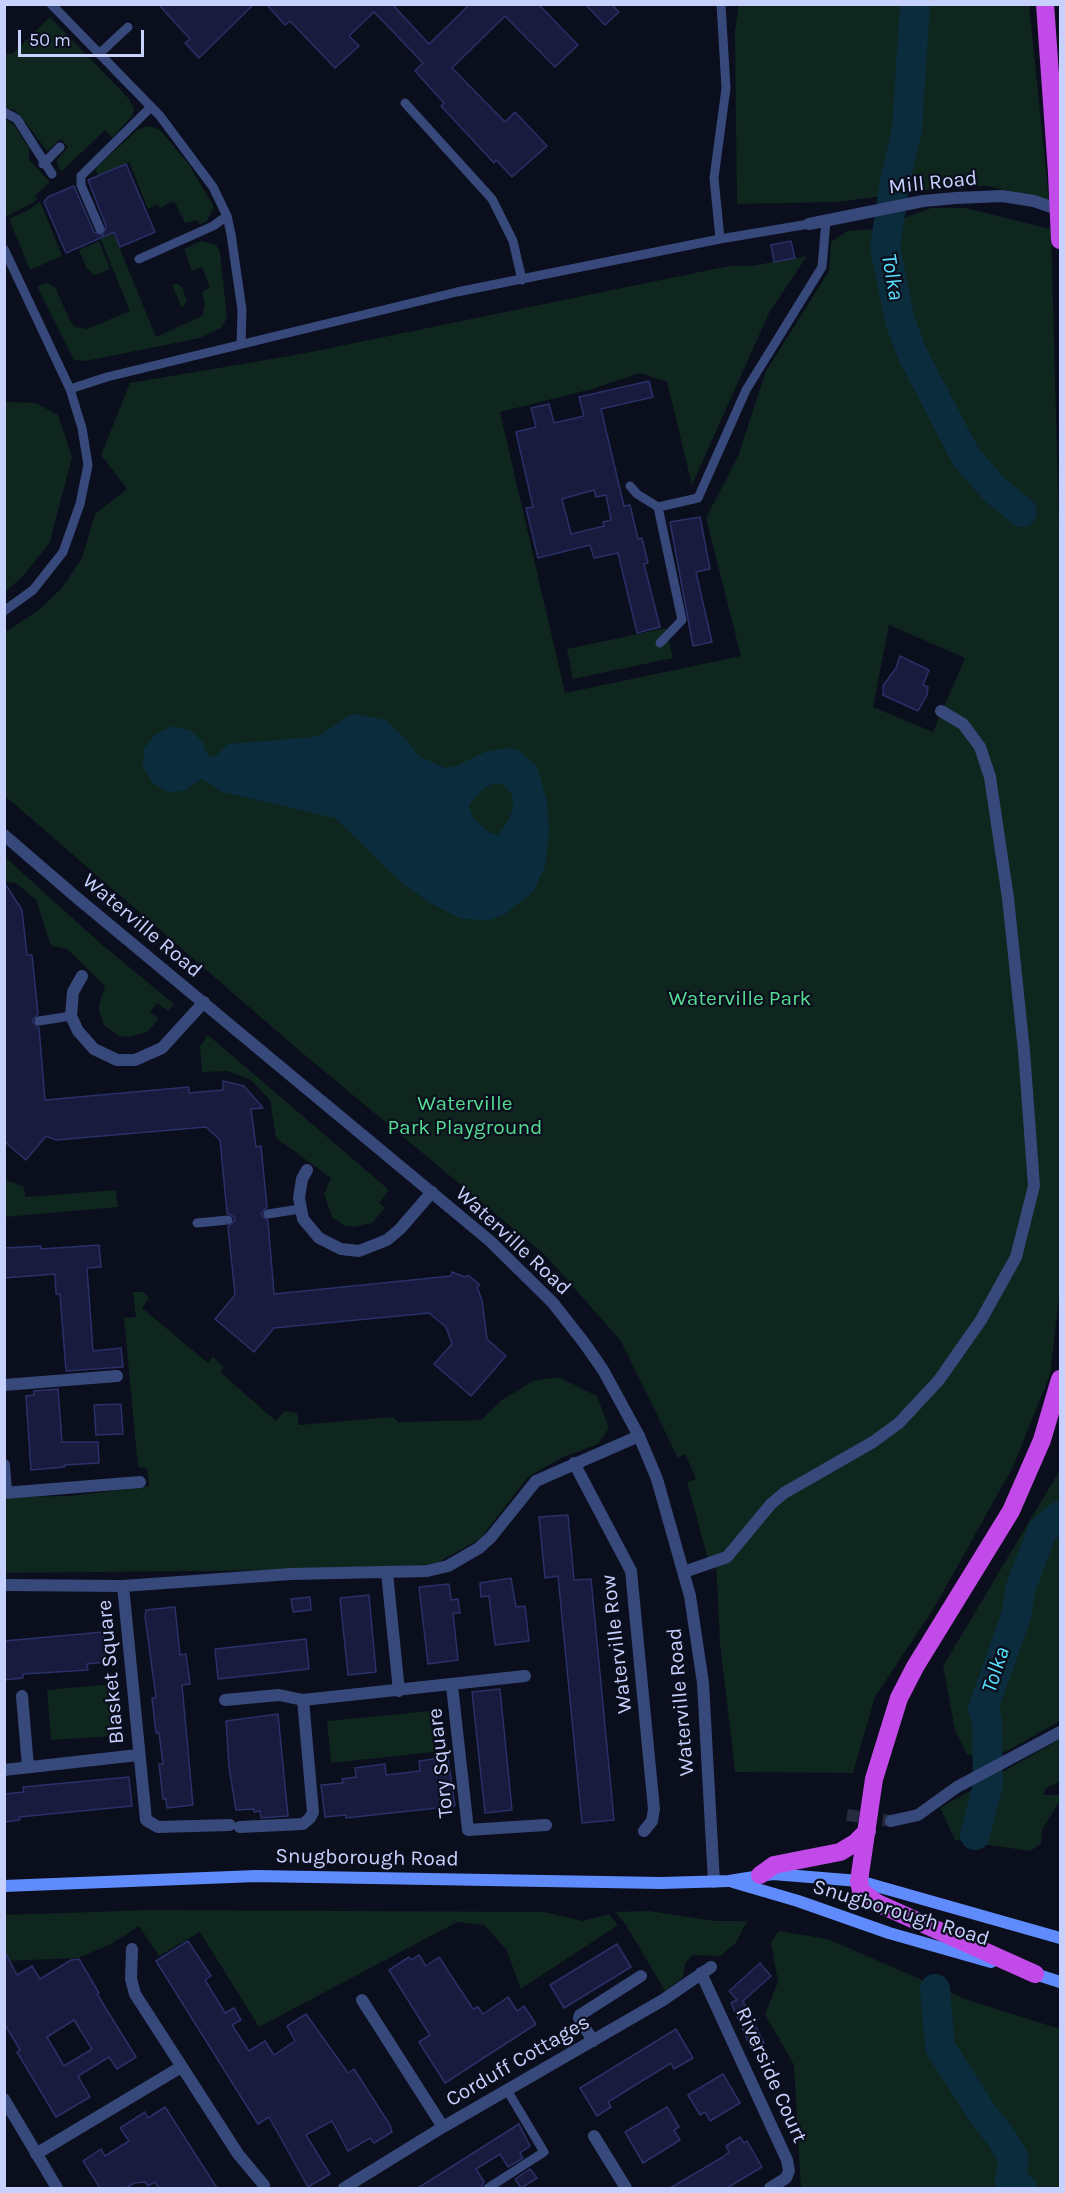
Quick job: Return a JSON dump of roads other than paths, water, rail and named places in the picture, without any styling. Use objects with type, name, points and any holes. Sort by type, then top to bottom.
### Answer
[{"type":"highway","points":[[1035,4],[1053,109]]},
{"type":"highway","points":[[1045,4],[1060,244]]},
{"type":"highway","points":[[1035,1974],[877,1903],[861,1891],[859,1881],[874,1779],[899,1698],[915,1666],[999,1532],[1023,1488],[1042,1440],[1060,1380]]},
{"type":"highway","points":[[760,1875],[774,1865],[840,1852],[855,1843],[867,1831]]},
{"type":"main road","name":"Snugborough Road","points":[[4,1886],[256,1876],[395,1876],[570,1882],[714,1882],[760,1875],[859,1881],[1060,1938]]},
{"type":"main road","name":"Snugborough Road","points":[[729,1881],[798,1901],[889,1933],[1060,1982]]},
{"type":"street","name":"Mill Road","points":[[809,224],[923,201],[1002,196],[1034,201],[1060,210]]},
{"type":"street","points":[[684,1572],[727,1557],[771,1504],[784,1492],[873,1442],[899,1423],[939,1380],[970,1336],[1016,1257],[1034,1186],[1028,1093],[1008,898],[990,777],[980,747],[963,724],[941,711]]},
{"type":"street","name":"Waterville Road","points":[[4,835],[490,1241],[553,1303],[603,1370],[639,1436],[657,1479],[684,1572],[703,1683],[714,1882]]},
{"type":"street","points":[[82,976],[73,992],[71,1016],[78,1030],[94,1049],[117,1059],[135,1060],[150,1056],[171,1042],[204,1002]]},
{"type":"street","points":[[307,1170],[300,1190],[300,1209],[310,1229],[328,1245],[341,1250],[359,1251],[387,1240],[432,1192]]},
{"type":"street","points":[[4,1385],[117,1376]]},
{"type":"street","points":[[4,1585],[123,1586],[291,1574],[427,1571],[448,1566],[491,1537],[536,1481],[639,1436]]},
{"type":"street","name":"Waterville Row","points":[[574,1463],[631,1571],[654,1809],[652,1821],[644,1831]]},
{"type":"street","points":[[4,1465],[5,1493],[140,1482]]},
{"type":"street","name":"Tory Square","points":[[387,1573],[399,1691]]},
{"type":"street","name":"Blasket Square","points":[[123,1586],[138,1755],[148,1824],[158,1827],[303,1824],[313,1812],[303,1700]]},
{"type":"street","name":"Tory Square","points":[[225,1700],[279,1695],[303,1700],[452,1686],[525,1676]]},
{"type":"street","name":"Tory Square","points":[[452,1686],[468,1830],[546,1825]]},
{"type":"street","points":[[22,1696],[28,1767]]},
{"type":"street","points":[[891,1821],[918,1815],[957,1787],[1060,1732]]},
{"type":"street","name":"Blasket Square","points":[[4,1770],[138,1755]]},
{"type":"street","points":[[132,1949],[131,1979],[135,1994],[238,2154],[264,2185]]},
{"type":"street","name":"Corduff Cottages","points":[[344,2188],[676,1992],[706,1970]]},
{"type":"street","name":"Riverside Court","points":[[706,1970],[787,2160],[789,2171],[786,2178],[770,2188]]},
{"type":"street","points":[[592,2041],[579,2018],[582,2012],[641,1976]]},
{"type":"street","points":[[362,2000],[444,2127]]},
{"type":"street","points":[[36,2154],[181,2067]]},
{"type":"street","points":[[4,2099],[57,2188]]},
{"type":"street","points":[[594,2136],[626,2188]]},
{"type":"lane","points":[[51,4],[151,107],[198,163],[227,216],[242,310],[241,344]]},
{"type":"lane","points":[[720,239],[714,178],[726,87],[721,4]]},
{"type":"lane","points":[[99,54],[128,27]]},
{"type":"lane","points":[[405,103],[492,199],[513,241],[522,280]]},
{"type":"lane","points":[[100,229],[81,185],[81,176],[151,107]]},
{"type":"lane","points":[[4,112],[17,119],[52,174]]},
{"type":"lane","points":[[44,164],[60,147]]},
{"type":"lane","points":[[140,259],[206,229],[227,216]]},
{"type":"lane","points":[[630,486],[637,494],[658,507],[698,498],[746,390],[822,267],[826,220]]},
{"type":"lane","points":[[70,389],[107,377],[457,292],[720,239],[809,224]]},
{"type":"lane","points":[[4,249],[70,389],[86,446],[88,465],[80,504],[70,536],[57,562],[33,590],[4,610]]},
{"type":"lane","points":[[658,507],[682,620],[660,642]]},
{"type":"lane","points":[[39,1021],[71,1016]]},
{"type":"lane","points":[[268,1214],[300,1209]]},
{"type":"lane","points":[[197,1223],[228,1220]]},
{"type":"lane","points":[[488,2188],[544,2152],[507,2090]]},
{"type":"water","points":[[357,714],[385,720],[405,738],[419,756],[445,768],[456,766],[485,752],[507,748],[517,749],[537,766],[547,801],[549,833],[545,867],[533,892],[504,915],[490,920],[461,919],[432,904],[403,884],[335,818],[222,792],[202,779],[184,791],[168,792],[153,783],[143,767],[144,748],[156,734],[173,726],[191,731],[202,741],[208,756],[215,757],[228,744],[313,737],[322,734],[348,716]],"holes":[[[494,783],[504,785],[512,795],[513,808],[509,819],[498,835],[489,832],[473,818],[469,805],[483,789]]]},
{"type":"waterway","name":"Tolka","points":[[915,4],[907,130],[895,181],[885,247],[900,321],[912,353],[966,457],[995,490],[1022,512]]},
{"type":"waterway","name":"Tolka","points":[[975,1835],[988,1785],[987,1720],[983,1709],[1017,1613],[1020,1590],[1042,1531],[1060,1516]]},
{"type":"waterway","name":"Tolka","points":[[935,1989],[940,2047],[1014,2159],[1010,2180],[1022,2188]]},
{"type":"tunnel","points":[[847,1815],[891,1821]]},
{"type":"park label","name":"Waterville Park","points":[[740,999]]},
{"type":"park label","name":"Waterville Park Playground","points":[[465,1116]]}]
